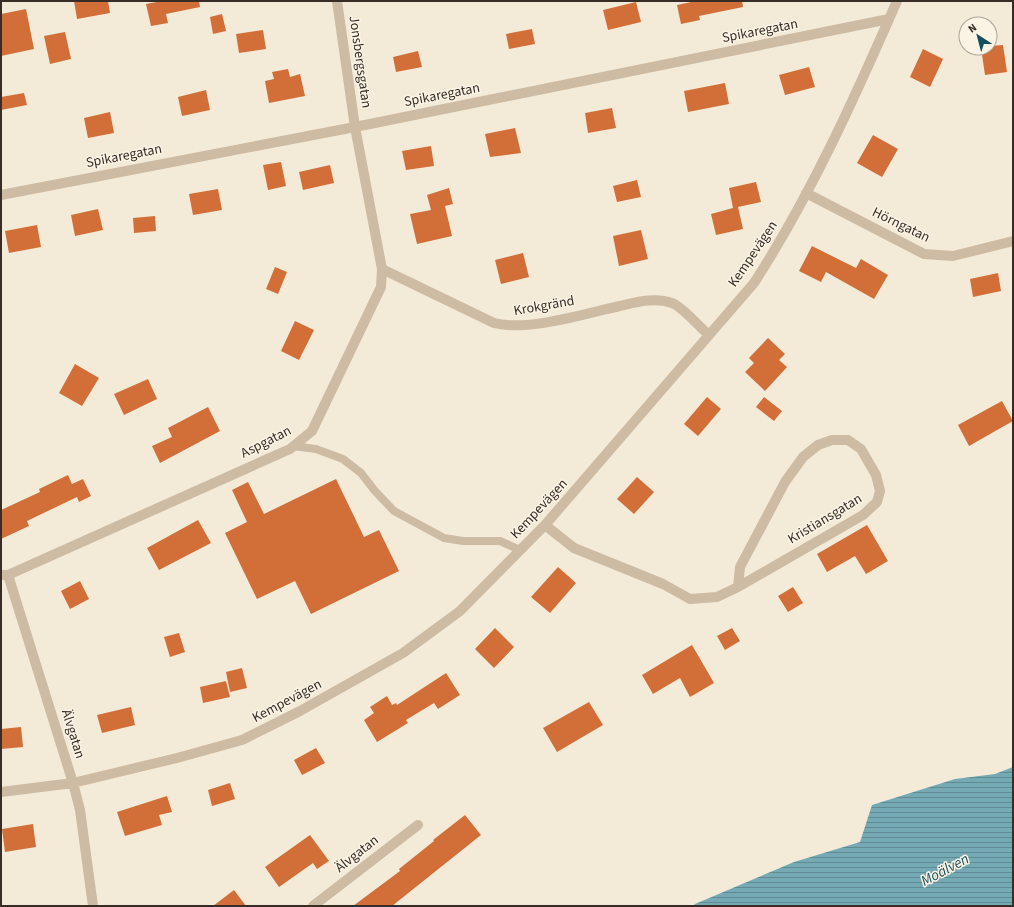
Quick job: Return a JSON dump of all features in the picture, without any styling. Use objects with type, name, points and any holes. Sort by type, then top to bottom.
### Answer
[{"type":"street","name":"Jonsbergsgatan","points":[[337,1],[355,127]]},
{"type":"street","name":"Kempevägen","points":[[1,792],[73,783],[242,740],[300,711],[409,649],[460,611],[545,525],[754,283],[783,239],[897,1]]},
{"type":"street","name":"Spikaregatan","points":[[1,194],[355,127],[889,20]]},
{"type":"street","name":"Aspgatan","points":[[4,575],[293,446],[312,431],[381,286],[382,270],[355,127]]},
{"type":"street","name":"Hörngatan","points":[[806,193],[924,254],[953,256],[1013,241]]},
{"type":"street","name":"Krokgränd","points":[[382,270],[494,323],[508,327],[544,322],[639,302],[659,300],[673,304],[709,335]]},
{"type":"street","name":"Kristiansgatan","points":[[545,525],[574,548],[663,584],[690,598],[717,597],[738,587],[864,515],[877,502],[880,490],[876,475],[861,449],[848,440],[832,440],[818,445],[803,457],[785,482],[740,567],[738,587]]},
{"type":"street","name":"Älvgatan","points":[[4,575],[73,783],[80,810],[93,906]]},
{"type":"street","name":"Älvgatan","points":[[313,906],[418,825]]},
{"type":"lane","points":[[293,446],[316,449],[343,460],[361,473],[375,491],[394,511],[444,538],[463,542],[500,541],[520,550]]},
{"type":"water","name":"Moälven","points":[[1013,767],[1013,906],[693,906],[794,862],[860,842],[872,805],[955,779],[995,774]]},
{"type":"building","points":[[74,1],[108,1],[110,13],[77,19]]},
{"type":"building","points":[[162,1],[199,1],[200,7],[166,14],[168,23],[151,26],[146,4]]},
{"type":"building","points":[[696,1],[742,1],[743,7],[699,16],[700,20],[681,24],[677,5]]},
{"type":"building","points":[[636,2],[641,22],[608,30],[603,10]]},
{"type":"building","points":[[26,9],[34,49],[1,56],[1,14]]},
{"type":"building","points":[[222,14],[226,31],[213,34],[210,17]]},
{"type":"building","points":[[532,29],[535,44],[509,49],[506,34]]},
{"type":"building","points":[[263,30],[266,49],[239,53],[236,34]]},
{"type":"building","points":[[65,32],[71,59],[50,64],[44,36]]},
{"type":"building","points":[[998,45],[1003,45],[1007,72],[985,75],[982,56],[998,56]]},
{"type":"building","points":[[923,49],[943,59],[930,87],[910,77]]},
{"type":"building","points":[[418,51],[422,67],[396,72],[393,57]]},
{"type":"building","points":[[809,67],[815,87],[785,95],[779,75]]},
{"type":"building","points":[[288,69],[290,77],[300,74],[305,96],[269,103],[265,81],[274,79],[272,72]]},
{"type":"building","points":[[725,83],[729,104],[688,112],[684,91]]},
{"type":"building","points":[[206,90],[210,110],[182,116],[178,97]]},
{"type":"building","points":[[24,93],[27,105],[1,110],[1,97]]},
{"type":"building","points":[[612,108],[616,128],[588,133],[585,113]]},
{"type":"building","points":[[110,112],[114,133],[88,138],[84,118]]},
{"type":"building","points":[[515,128],[521,153],[490,157],[485,134]]},
{"type":"building","points":[[873,135],[898,149],[882,177],[857,163]]},
{"type":"building","points":[[431,146],[434,166],[406,170],[402,151]]},
{"type":"building","points":[[281,162],[286,186],[268,190],[263,165]]},
{"type":"building","points":[[330,165],[334,183],[303,190],[299,172]]},
{"type":"building","points":[[637,180],[641,197],[617,202],[613,186]]},
{"type":"building","points":[[756,182],[761,202],[738,207],[743,229],[716,235],[711,214],[733,208],[729,188]]},
{"type":"building","points":[[449,188],[453,204],[445,206],[452,236],[417,244],[410,214],[431,210],[427,195]]},
{"type":"building","points":[[218,189],[222,210],[193,215],[189,194]]},
{"type":"building","points":[[98,209],[103,230],[75,236],[71,215]]},
{"type":"building","points":[[155,216],[156,231],[134,233],[133,218]]},
{"type":"building","points":[[37,225],[41,247],[9,253],[5,231]]},
{"type":"building","points":[[641,230],[648,259],[619,266],[613,236]]},
{"type":"building","points":[[812,246],[856,268],[861,259],[888,275],[874,299],[826,272],[821,282],[799,271]]},
{"type":"building","points":[[523,253],[529,277],[501,284],[495,260]]},
{"type":"building","points":[[275,267],[287,272],[278,294],[266,289]]},
{"type":"building","points":[[998,273],[1001,291],[973,297],[970,279]]},
{"type":"building","points":[[295,321],[314,330],[299,360],[281,351]]},
{"type":"building","points":[[768,338],[785,354],[779,360],[787,367],[765,391],[745,372],[754,363],[749,358]]},
{"type":"building","points":[[75,364],[99,378],[82,406],[59,393]]},
{"type":"building","points":[[148,379],[157,399],[124,415],[114,394]]},
{"type":"building","points":[[707,397],[721,409],[698,436],[684,424]]},
{"type":"building","points":[[764,397],[782,411],[774,421],[756,407]]},
{"type":"building","points":[[1002,401],[1013,421],[969,446],[958,425]]},
{"type":"building","points":[[208,407],[220,431],[160,463],[152,446],[172,437],[168,428]]},
{"type":"building","points":[[68,475],[72,484],[83,479],[91,496],[79,502],[77,497],[27,521],[29,526],[1,539],[1,510],[40,492],[39,489]]},
{"type":"building","points":[[637,477],[654,492],[634,514],[617,499]]},
{"type":"building","points":[[336,479],[364,537],[379,530],[399,571],[311,614],[295,581],[257,599],[225,533],[247,522],[232,490],[248,482],[264,514]]},
{"type":"building","points":[[198,520],[211,543],[159,570],[147,548]]},
{"type":"building","points":[[867,525],[888,561],[866,574],[855,556],[827,572],[817,554]]},
{"type":"building","points":[[558,567],[576,583],[550,613],[531,597]]},
{"type":"building","points":[[80,581],[89,599],[70,609],[61,591]]},
{"type":"building","points":[[793,587],[803,603],[788,612],[778,596]]},
{"type":"building","points":[[495,628],[514,647],[494,668],[475,649]]},
{"type":"building","points":[[732,628],[740,641],[725,650],[717,636]]},
{"type":"building","points":[[179,633],[185,652],[170,657],[164,637]]},
{"type":"building","points":[[692,645],[714,683],[690,697],[680,678],[653,694],[642,675]]},
{"type":"building","points":[[242,668],[247,688],[230,692],[226,672]]},
{"type":"building","points":[[446,673],[460,695],[438,709],[434,703],[406,720],[408,723],[377,742],[364,720],[374,713],[370,707],[387,696],[392,705],[396,703],[397,705]]},
{"type":"building","points":[[226,681],[230,697],[203,703],[200,687]]},
{"type":"building","points":[[589,702],[603,725],[557,752],[543,728]]},
{"type":"building","points":[[131,707],[135,725],[102,733],[97,715]]},
{"type":"building","points":[[21,727],[23,747],[1,749],[1,729]]},
{"type":"building","points":[[316,748],[325,763],[302,775],[294,760]]},
{"type":"building","points":[[230,783],[235,799],[212,806],[208,790]]},
{"type":"building","points":[[167,796],[172,812],[159,815],[162,825],[125,836],[117,812]]},
{"type":"building","points":[[465,815],[481,835],[392,906],[353,906],[400,871],[399,869]]},
{"type":"building","points":[[33,824],[36,847],[5,852],[2,829]]},
{"type":"building","points":[[310,835],[329,861],[317,869],[313,863],[279,887],[265,867]]},
{"type":"building","points":[[234,890],[246,906],[213,906]]}]
